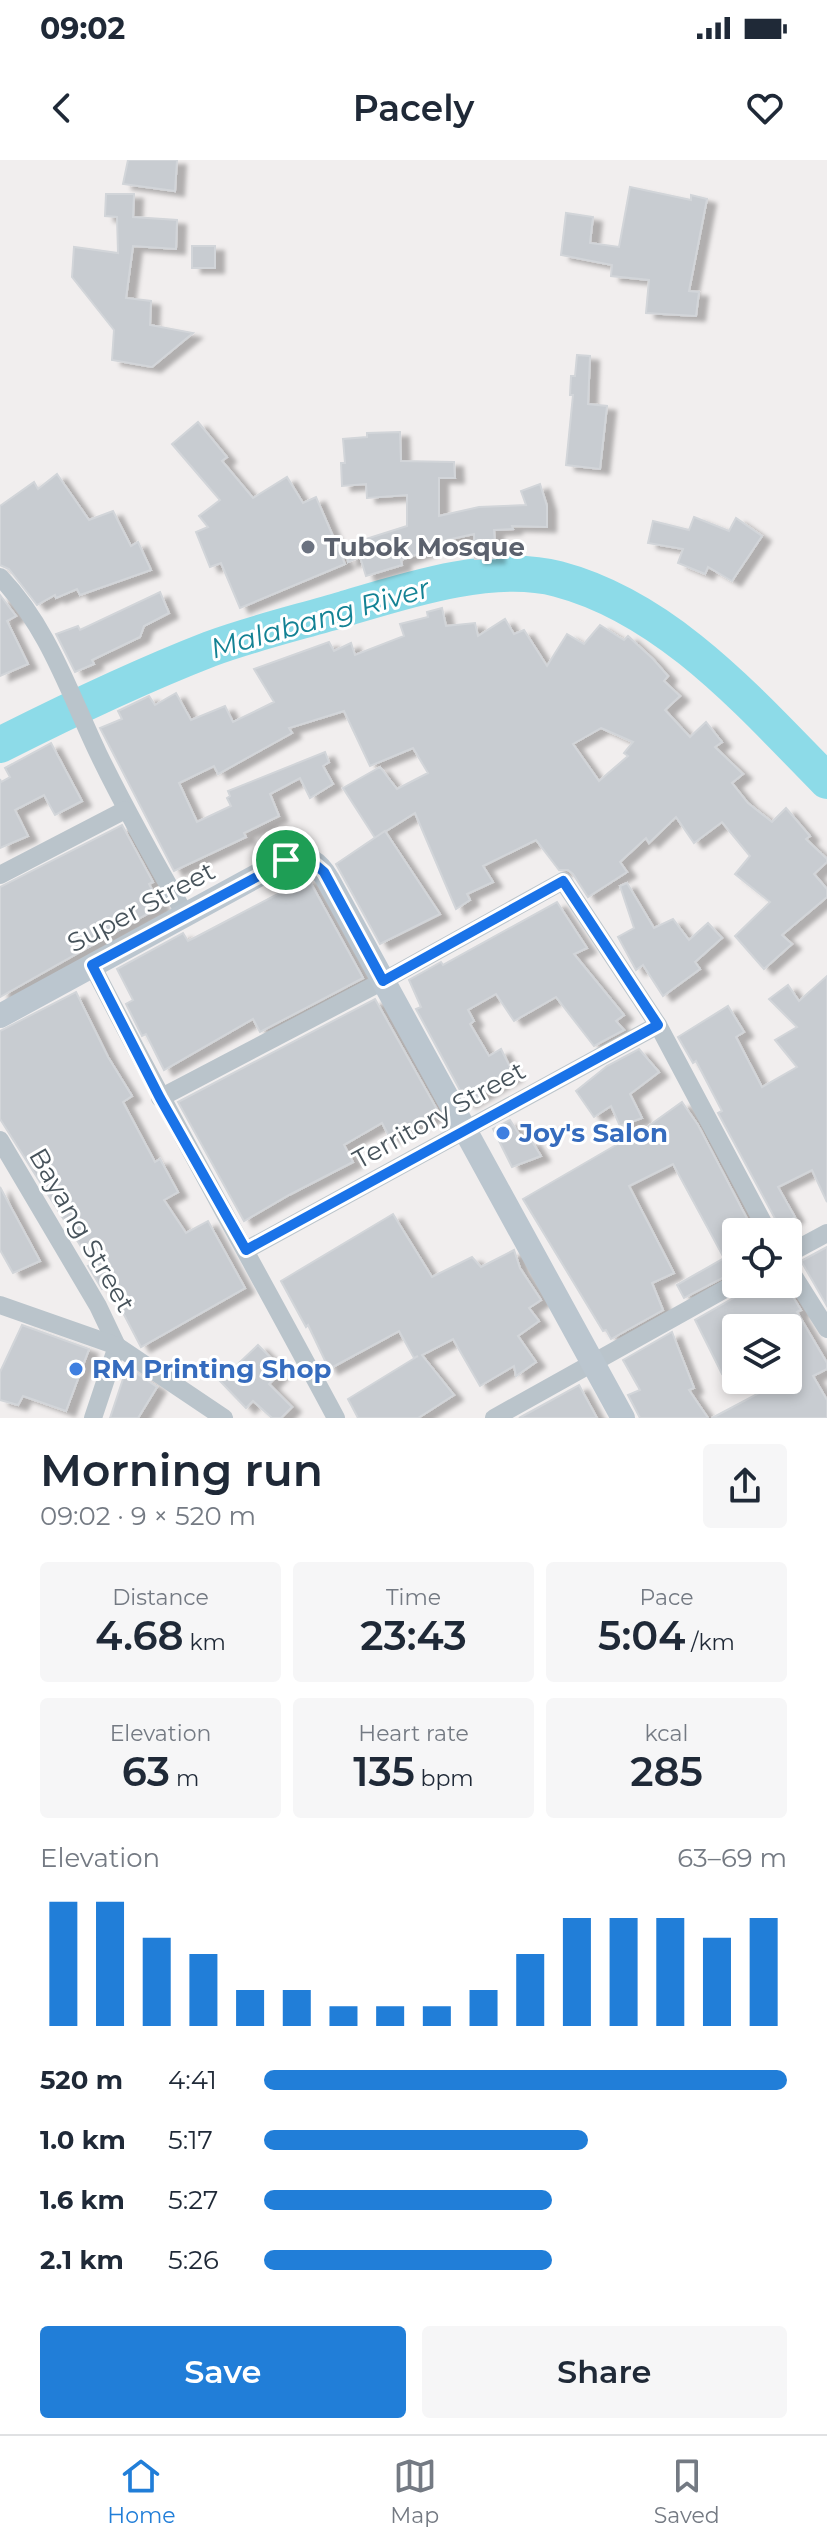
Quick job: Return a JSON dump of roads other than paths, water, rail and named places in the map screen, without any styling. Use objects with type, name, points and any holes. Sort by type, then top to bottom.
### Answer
[{"type":"street","points":[[0,577],[19,598],[54,656],[125,810],[186,916]]},
{"type":"street","points":[[0,875],[125,810]]},
{"type":"street","name":"Super Street","points":[[0,1016],[294,857],[311,861],[324,872],[383,981]]},
{"type":"street","points":[[160,1098],[383,981],[563,881],[658,1025],[761,1218]]},
{"type":"street","points":[[92,965],[160,1098],[336,1418]]},
{"type":"street","points":[[383,981],[623,1418]]},
{"type":"street","name":"Territory Street","points":[[246,1250],[658,1025]]},
{"type":"street","name":"Bayang Street","points":[[0,1140],[98,1306],[117,1346]]},
{"type":"street","points":[[802,1246],[827,1233]]},
{"type":"street","points":[[802,1289],[827,1329]]},
{"type":"street","points":[[494,1418],[722,1291]]},
{"type":"street","points":[[0,1305],[117,1346],[224,1418]]},
{"type":"street","points":[[93,1418],[117,1346]]},
{"type":"waterway","name":"Malabang River","points":[[0,745],[130,682],[243,638],[450,580],[506,574],[533,575],[558,579],[598,593],[636,612],[671,635],[737,690],[827,781]]},
{"type":"place","name":"Tubok Mosque","points":[[308,547]]},
{"type":"place","name":"Joy's Salon","points":[[503,1133]]},
{"type":"place","name":"RM Printing Shop","points":[[76,1369]]}]
